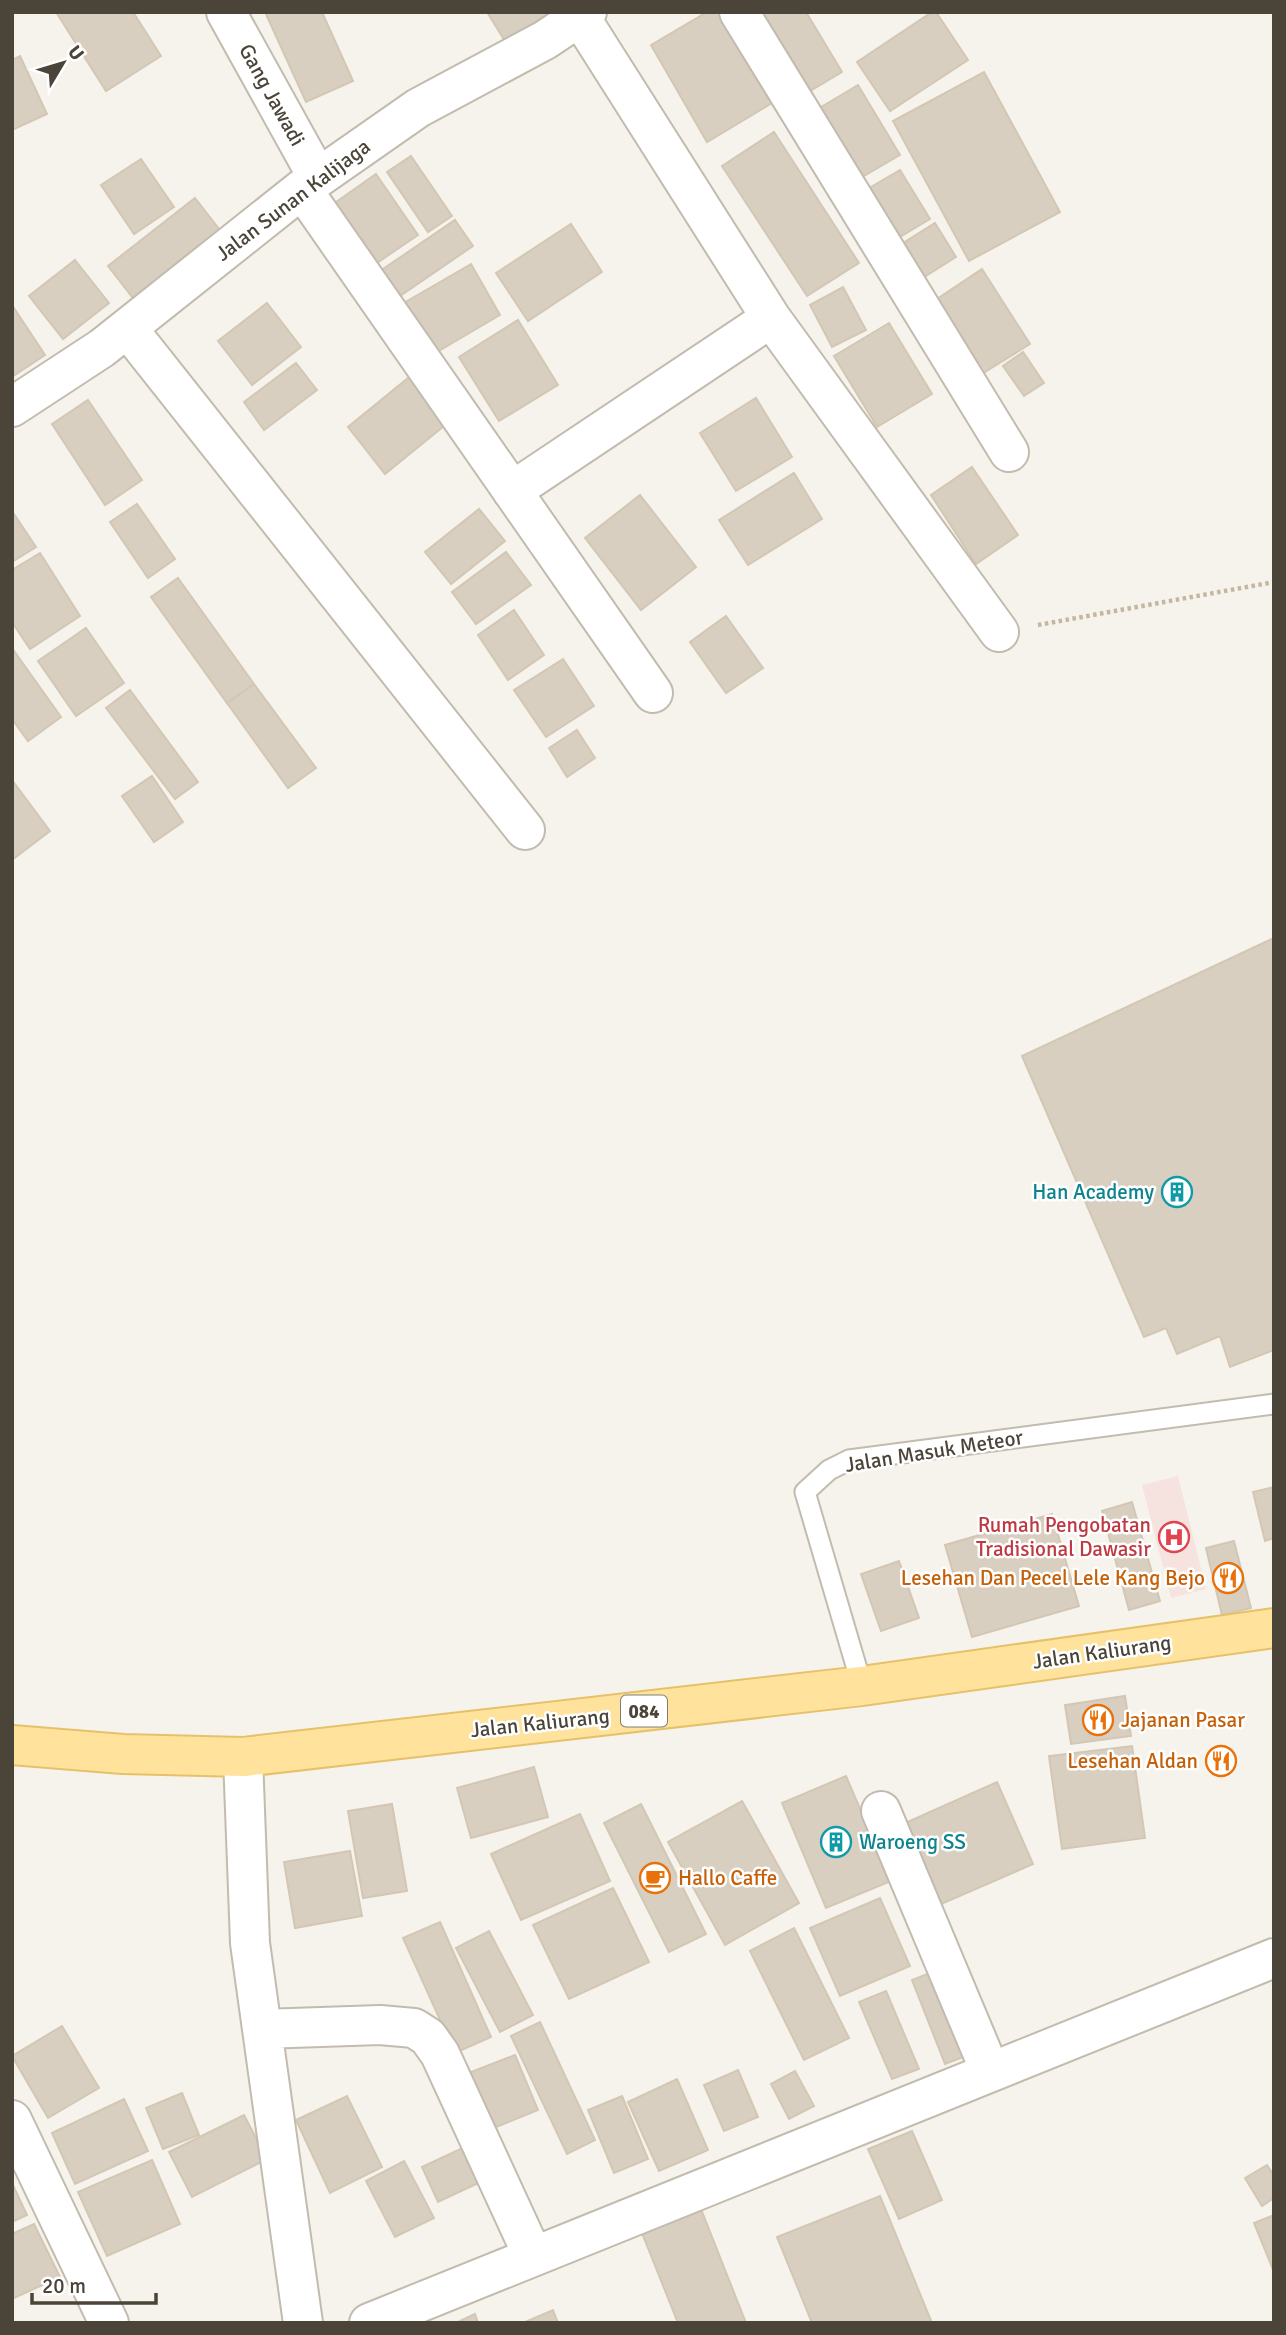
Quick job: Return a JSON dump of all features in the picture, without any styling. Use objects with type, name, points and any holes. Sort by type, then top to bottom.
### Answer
[{"type":"main road","name":"Jalan Kaliurang","points":[[12,1745],[123,1754],[243,1757],[862,1686],[1274,1628]]},
{"type":"street","name":"Gang Jawadi","points":[[226,12],[310,183],[512,491],[653,693]]},
{"type":"street","points":[[739,12],[1009,452]]},
{"type":"street","name":"Jalan Sunan Kalijaga","points":[[12,407],[138,321],[310,183],[418,108],[545,40],[583,15]]},
{"type":"street","points":[[583,15],[771,317],[999,632]]},
{"type":"street","points":[[512,491],[771,317]]},
{"type":"street","points":[[138,321],[302,510]]},
{"type":"street","points":[[138,321],[525,830]]},
{"type":"street","points":[[243,1757],[250,1943],[303,2323]]},
{"type":"street","points":[[881,1811],[990,2071]]},
{"type":"street","points":[[369,2323],[412,2315],[533,2256],[1274,1958]]},
{"type":"street","points":[[262,2029],[380,2025],[414,2028],[428,2037],[440,2054],[533,2256]]},
{"type":"street","points":[[12,2120],[108,2323]]},
{"type":"lane","name":"Jalan Masuk Meteor","points":[[862,1686],[805,1492],[829,1470],[849,1460],[1274,1404]]},
{"type":"path","points":[[999,632],[1274,582]]},
{"type":"shaded area","name":"Rumah Pengobatan Tradisional Dawasir","points":[[1178,1476],[1206,1589],[1171,1598],[1142,1485]]},
{"type":"building","points":[[56,12],[133,12],[161,56],[106,91]]},
{"type":"building","points":[[265,12],[322,12],[353,81],[306,102]]},
{"type":"building","points":[[487,12],[558,12],[506,43]]},
{"type":"building","points":[[707,12],[718,12],[772,103],[707,142],[651,45]]},
{"type":"building","points":[[745,12],[806,12],[842,72],[797,99]]},
{"type":"building","points":[[932,12],[936,12],[968,60],[890,111],[857,62]]},
{"type":"building","points":[[20,56],[47,114],[12,130],[12,60]]},
{"type":"building","points":[[984,72],[1060,212],[969,261],[893,121]]},
{"type":"building","points":[[858,85],[900,155],[852,183],[811,113]]},
{"type":"building","points":[[774,132],[859,263],[807,296],[722,166]]},
{"type":"building","points":[[411,156],[452,216],[428,232],[387,172]]},
{"type":"building","points":[[141,159],[174,207],[134,234],[101,185]]},
{"type":"building","points":[[900,170],[930,219],[893,241],[864,191]]},
{"type":"building","points":[[376,174],[418,235],[374,265],[332,205]]},
{"type":"building","points":[[195,198],[223,234],[136,302],[108,266]]},
{"type":"building","points":[[455,220],[473,246],[397,298],[380,271]]},
{"type":"building","points":[[935,223],[956,257],[913,284],[892,250]]},
{"type":"building","points":[[571,224],[602,272],[528,321],[496,273]]},
{"type":"building","points":[[75,260],[109,303],[63,339],[29,296]]},
{"type":"building","points":[[471,264],[500,315],[432,355],[402,304]]},
{"type":"building","points":[[982,269],[1030,344],[972,380],[925,307]]},
{"type":"building","points":[[843,287],[866,330],[832,347],[810,305]]},
{"type":"building","points":[[267,303],[301,347],[252,385],[218,341]]},
{"type":"building","points":[[12,305],[45,355],[12,377]]},
{"type":"building","points":[[518,320],[558,385],[499,421],[459,357]]},
{"type":"building","points":[[889,323],[932,394],[877,427],[834,356]]},
{"type":"building","points":[[1023,352],[1044,383],[1024,396],[1003,366]]},
{"type":"building","points":[[296,363],[317,390],[264,430],[244,402]]},
{"type":"building","points":[[413,374],[450,421],[385,474],[348,427]]},
{"type":"building","points":[[756,398],[792,457],[736,491],[700,433]]},
{"type":"building","points":[[88,400],[142,480],[105,505],[52,424]]},
{"type":"building","points":[[972,467],[1018,535],[976,564],[931,495]]},
{"type":"building","points":[[794,473],[822,519],[748,565],[719,520]]},
{"type":"building","points":[[640,495],[696,567],[641,610],[585,538]]},
{"type":"building","points":[[137,504],[175,559],[148,578],[110,522]]},
{"type":"building","points":[[479,509],[505,541],[451,584],[425,552]]},
{"type":"building","points":[[12,511],[36,547],[12,562]]},
{"type":"building","points":[[506,552],[531,585],[476,624],[452,592]]},
{"type":"building","points":[[40,553],[80,616],[30,649],[12,622],[12,570]]},
{"type":"building","points":[[178,578],[254,684],[227,703],[151,597]]},
{"type":"building","points":[[514,610],[544,655],[508,680],[478,635]]},
{"type":"building","points":[[726,616],[763,668],[726,693],[690,642]]},
{"type":"building","points":[[86,628],[124,683],[76,716],[38,661]]},
{"type":"building","points":[[12,648],[61,717],[28,741],[12,719]]},
{"type":"building","points":[[563,659],[594,706],[546,737],[514,690]]},
{"type":"building","points":[[254,684],[316,768],[288,788],[227,703]]},
{"type":"building","points":[[130,690],[198,782],[175,799],[106,708]]},
{"type":"building","points":[[577,730],[595,758],[567,777],[549,748]]},
{"type":"building","points":[[152,776],[183,822],[154,842],[122,796]]},
{"type":"building","points":[[12,780],[50,831],[12,860]]},
{"type":"building","name":"Han Academy","points":[[1274,938],[1274,1350],[1230,1367],[1220,1336],[1177,1354],[1166,1328],[1144,1337],[1022,1056]]},
{"type":"building","points":[[1274,1487],[1274,1538],[1265,1541],[1253,1492]]},
{"type":"building","points":[[1132,1502],[1160,1601],[1129,1610],[1102,1511]]},
{"type":"building","points":[[1052,1514],[1079,1606],[972,1637],[945,1545]]},
{"type":"building","name":"Lesehan Dan Pecel Lele Kang Bejo","points":[[1234,1541],[1251,1608],[1222,1615],[1206,1548]]},
{"type":"building","points":[[899,1561],[919,1618],[881,1631],[861,1574]]},
{"type":"building","name":"Jajanan Pasar","points":[[1125,1696],[1131,1736],[1071,1744],[1065,1705]]},
{"type":"building","points":[[1132,1746],[1145,1838],[1062,1849],[1049,1756]]},
{"type":"building","points":[[534,1767],[548,1817],[471,1838],[457,1788]]},
{"type":"building","name":"Waroeng SS","points":[[846,1776],[891,1881],[826,1908],[782,1803]]},
{"type":"building","points":[[997,1782],[1033,1864],[939,1905],[903,1824]]},
{"type":"building","points":[[742,1801],[799,1903],[725,1945],[668,1842]]},
{"type":"building","points":[[392,1804],[407,1891],[363,1898],[348,1811]]},
{"type":"building","name":"Hallo Caffe","points":[[641,1804],[706,1934],[669,1952],[604,1823]]},
{"type":"building","points":[[580,1814],[610,1881],[521,1920],[491,1854]]},
{"type":"building","points":[[350,1851],[362,1916],[295,1928],[284,1862]]},
{"type":"building","points":[[613,1888],[649,1962],[569,1999],[533,1925]]},
{"type":"building","points":[[880,1898],[910,1966],[840,1996],[810,1928]]},
{"type":"building","points":[[440,1922],[491,2037],[455,2053],[403,1938]]},
{"type":"building","points":[[794,1928],[849,2038],[804,2060],[750,1951]]},
{"type":"building","points":[[489,1931],[533,2015],[500,2032],[456,1948]]},
{"type":"building","points":[[940,1969],[974,2053],[945,2064],[912,1980]]},
{"type":"building","points":[[886,1991],[919,2069],[892,2079],[859,2002]]},
{"type":"building","points":[[540,2022],[595,2140],[567,2154],[511,2036]]},
{"type":"building","points":[[62,2026],[99,2088],[48,2118],[12,2056]]},
{"type":"building","points":[[515,2055],[538,2110],[489,2130],[466,2074]]},
{"type":"building","points":[[738,2070],[758,2117],[724,2131],[704,2085]]},
{"type":"building","points":[[795,2071],[814,2106],[789,2119],[771,2084]]},
{"type":"building","points":[[677,2079],[708,2150],[659,2171],[628,2102]]},
{"type":"building","points":[[182,2093],[199,2135],[163,2149],[146,2108]]},
{"type":"building","points":[[347,2096],[382,2167],[330,2193],[296,2120]]},
{"type":"building","points":[[622,2096],[648,2159],[614,2173],[588,2110]]},
{"type":"building","points":[[124,2099],[148,2151],[75,2184],[52,2133]]},
{"type":"building","points":[[244,2115],[267,2159],[192,2197],[169,2152]]},
{"type":"building","points":[[912,2131],[942,2200],[899,2219],[868,2149]]},
{"type":"building","points":[[471,2144],[487,2179],[438,2202],[422,2167]]},
{"type":"building","points":[[152,2160],[180,2224],[107,2256],[78,2192]]},
{"type":"building","points":[[404,2161],[434,2218],[395,2237],[366,2181]]},
{"type":"building","points":[[1267,2165],[1274,2176],[1274,2198],[1262,2206],[1245,2178]]},
{"type":"building","points":[[12,2183],[27,2215],[12,2222]]},
{"type":"building","points":[[880,2196],[932,2323],[812,2323],[777,2237]]},
{"type":"building","points":[[701,2209],[746,2323],[678,2323],[642,2233]]},
{"type":"building","points":[[1274,2215],[1274,2272],[1254,2223]]},
{"type":"building","points":[[34,2224],[60,2277],[12,2299],[12,2234]]},
{"type":"building","points":[[553,2310],[558,2323],[523,2323]]},
{"type":"building","points":[[475,2314],[478,2323],[456,2323]]},
{"type":"place","name":"Han Academy","points":[[1177,1192]]},
{"type":"place","name":"Rumah Pengobatan Tradisional Dawasir","points":[[1174,1537]]},
{"type":"place","name":"Lesehan Dan Pecel Lele Kang Bejo","points":[[1228,1578]]},
{"type":"place","name":"Jajanan Pasar","points":[[1098,1720]]},
{"type":"place","name":"Lesehan Aldan","points":[[1221,1761]]},
{"type":"place","name":"Waroeng SS","points":[[836,1842]]},
{"type":"place","name":"Hallo Caffe","points":[[655,1878]]}]
